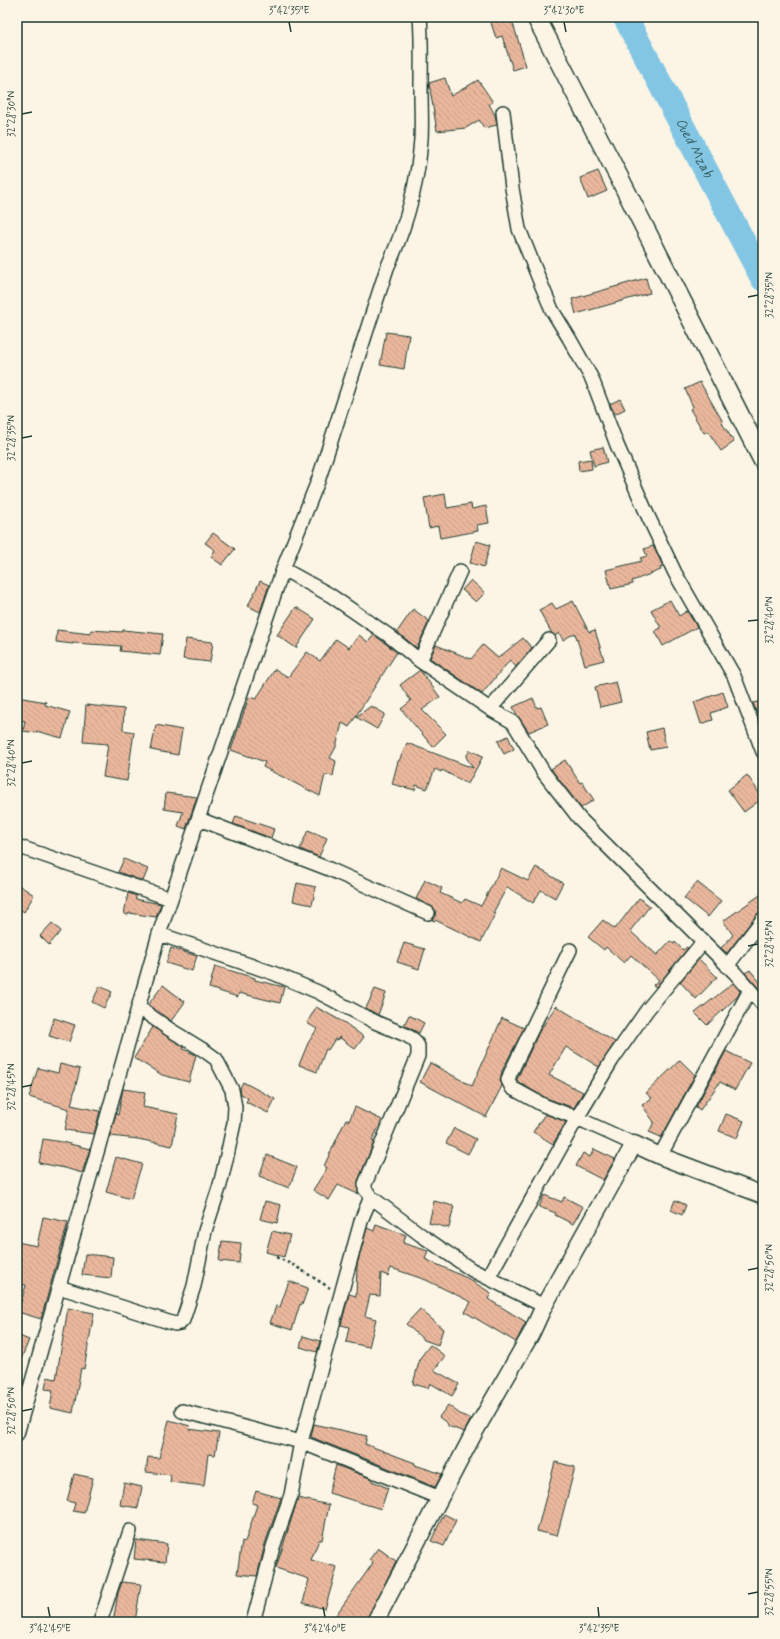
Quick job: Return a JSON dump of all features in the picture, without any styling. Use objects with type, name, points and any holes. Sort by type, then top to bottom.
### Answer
[{"type":"main road","points":[[536,17],[763,461]]},
{"type":"street","points":[[17,1434],[159,934],[283,569],[318,480],[387,268],[400,241],[410,209],[422,138],[422,53],[420,17]]},
{"type":"street","points":[[503,112],[512,188],[519,229],[539,279],[552,310],[592,379],[635,486],[675,573],[734,676],[763,752]]},
{"type":"street","points":[[283,569],[330,596],[490,709],[513,722],[544,773],[579,818],[704,942],[763,1005]]},
{"type":"street","points":[[420,660],[460,572]]},
{"type":"street","points":[[490,709],[549,640]]},
{"type":"street","points":[[199,819],[329,869],[428,913]]},
{"type":"street","points":[[17,846],[171,899]]},
{"type":"street","points":[[727,966],[763,919]]},
{"type":"street","points":[[159,934],[273,973],[318,992],[375,1022],[414,1040],[418,1046],[418,1056],[365,1184],[365,1189],[371,1197],[421,1235],[472,1270],[544,1306]]},
{"type":"street","points":[[488,1278],[577,1118],[612,1060],[647,1010],[704,942]]},
{"type":"street","points":[[570,950],[510,1074],[508,1080],[512,1088],[543,1105],[577,1118],[660,1156],[763,1195]]},
{"type":"street","points":[[660,1156],[750,990]]},
{"type":"street","points":[[58,1287],[175,1324],[183,1320],[194,1286],[205,1231],[220,1185],[234,1123],[235,1107],[232,1090],[216,1059],[138,1007]]},
{"type":"street","points":[[375,1622],[499,1389],[531,1334],[544,1306],[634,1144]]},
{"type":"street","points":[[253,1622],[273,1547],[291,1495],[301,1442],[362,1218],[371,1197]]},
{"type":"street","points":[[182,1411],[301,1442],[440,1498]]},
{"type":"street","points":[[100,1622],[130,1532]]},
{"type":"path","points":[[276,1257],[295,1266],[341,1294]]},
{"type":"building","points":[[489,17],[511,17],[526,66],[513,70],[502,36],[496,38]]},
{"type":"building","points":[[445,78],[451,96],[478,80],[493,102],[489,104],[495,115],[497,125],[484,128],[479,120],[466,128],[437,131],[429,83]]},
{"type":"building","points":[[598,171],[607,191],[588,199],[580,178]]},
{"type":"building","points":[[646,278],[650,293],[576,314],[572,299]]},
{"type":"building","points":[[386,332],[409,335],[404,369],[380,365]]},
{"type":"building","points":[[700,382],[734,442],[721,451],[708,431],[704,433],[690,409],[693,407],[685,389]]},
{"type":"building","points":[[620,399],[625,409],[615,414],[610,404]]},
{"type":"building","points":[[603,447],[607,462],[594,466],[590,450]]},
{"type":"building","points":[[591,459],[592,469],[579,471],[578,461]]},
{"type":"building","points":[[445,494],[447,508],[471,504],[472,509],[486,506],[489,523],[477,525],[478,531],[440,538],[438,526],[429,528],[424,498]]},
{"type":"building","points":[[213,533],[235,549],[222,565],[211,557],[215,550],[205,543]]},
{"type":"building","points":[[476,541],[490,545],[484,567],[470,563]]},
{"type":"building","points":[[653,546],[663,566],[660,567],[661,570],[632,581],[633,584],[611,589],[606,570],[642,561],[640,558],[647,556],[644,549]]},
{"type":"building","points":[[471,580],[485,593],[476,602],[462,590]]},
{"type":"building","points":[[260,581],[269,585],[260,612],[248,606]]},
{"type":"building","points":[[670,600],[679,616],[687,611],[697,627],[663,646],[655,631],[661,628],[651,610]]},
{"type":"building","points":[[573,601],[589,632],[595,630],[604,660],[585,665],[575,633],[563,640],[559,633],[555,636],[551,632],[539,610],[552,603],[556,609]]},
{"type":"building","points":[[296,607],[315,619],[296,648],[277,635]]},
{"type":"building","points":[[413,609],[429,621],[417,648],[397,632]]},
{"type":"building","points":[[57,630],[91,634],[91,630],[122,632],[123,630],[163,634],[160,655],[120,651],[121,646],[56,642]]},
{"type":"building","points":[[359,635],[368,642],[374,635],[397,652],[349,727],[342,723],[336,747],[330,758],[336,761],[333,776],[325,775],[320,796],[263,767],[265,762],[231,750],[249,697],[256,699],[275,669],[288,677],[307,652],[320,661],[336,639],[349,648]]},
{"type":"building","points":[[523,638],[532,648],[516,667],[510,660],[482,694],[430,658],[436,645],[471,659],[483,645],[498,658]]},
{"type":"building","points":[[186,639],[213,642],[210,662],[183,659]]},
{"type":"building","points":[[420,670],[440,697],[422,710],[446,734],[433,747],[401,709],[411,701],[400,685]]},
{"type":"building","points":[[616,682],[621,702],[600,707],[595,687]]},
{"type":"building","points":[[723,692],[728,707],[711,713],[713,720],[701,724],[694,702]]},
{"type":"building","points":[[17,697],[46,702],[45,705],[70,712],[62,738],[36,731],[36,733],[23,731],[25,721],[17,720]]},
{"type":"building","points":[[533,698],[537,708],[541,707],[548,724],[529,732],[513,707]]},
{"type":"building","points":[[763,701],[763,714],[758,716],[753,703]]},
{"type":"building","points":[[86,705],[124,709],[123,730],[134,732],[127,781],[103,777],[108,744],[83,742]]},
{"type":"building","points":[[371,706],[385,714],[377,729],[356,717]]},
{"type":"building","points":[[156,725],[182,730],[178,755],[151,750]]},
{"type":"building","points":[[662,728],[666,747],[650,750],[646,732]]},
{"type":"building","points":[[508,736],[514,749],[504,754],[498,741]]},
{"type":"building","points":[[407,743],[473,768],[466,757],[470,750],[483,756],[468,784],[442,770],[441,772],[435,769],[427,789],[416,785],[415,790],[392,784],[398,761]]},
{"type":"building","points":[[565,760],[580,783],[582,782],[594,800],[581,808],[551,769]]},
{"type":"building","points":[[747,775],[763,798],[744,812],[728,790]]},
{"type":"building","points":[[166,793],[197,797],[186,829],[178,826],[183,812],[164,809]]},
{"type":"building","points":[[236,816],[274,829],[271,838],[233,824]]},
{"type":"building","points":[[308,830],[327,838],[319,857],[300,849]]},
{"type":"building","points":[[124,859],[148,869],[143,881],[118,872]]},
{"type":"building","points":[[536,867],[563,883],[555,898],[541,890],[533,903],[507,887],[493,913],[495,914],[481,942],[435,920],[432,920],[435,916],[434,908],[416,899],[425,880],[442,888],[440,893],[462,903],[465,899],[481,906],[501,868],[528,881]]},
{"type":"building","points":[[697,882],[721,901],[708,917],[684,898]]},
{"type":"building","points":[[297,883],[316,887],[312,905],[293,901]]},
{"type":"building","points":[[17,884],[34,895],[24,912],[17,907]]},
{"type":"building","points":[[128,893],[137,896],[135,899],[161,904],[156,917],[129,913],[128,915],[124,914]]},
{"type":"building","points":[[763,893],[763,911],[757,914],[727,953],[721,948],[733,935],[723,921]]},
{"type":"building","points":[[639,898],[650,906],[630,931],[657,955],[670,941],[674,944],[675,942],[683,950],[687,947],[688,948],[656,987],[653,985],[659,980],[631,955],[624,963],[606,947],[604,950],[588,937],[603,920],[615,929]]},
{"type":"building","points":[[52,923],[61,931],[49,945],[40,936]]},
{"type":"building","points":[[404,943],[425,949],[419,969],[397,962]]},
{"type":"building","points":[[171,948],[197,956],[192,971],[166,963]]},
{"type":"building","points":[[699,959],[717,977],[696,999],[680,982]]},
{"type":"building","points":[[215,966],[255,978],[255,980],[284,987],[280,1003],[239,993],[238,997],[209,988]]},
{"type":"building","points":[[750,970],[763,986],[763,993],[745,973]]},
{"type":"building","points":[[733,983],[740,991],[738,996],[707,1025],[695,1013]]},
{"type":"building","points":[[163,985],[185,1002],[171,1021],[148,1005]]},
{"type":"building","points":[[100,986],[112,992],[104,1008],[92,1002]]},
{"type":"building","points":[[375,989],[386,993],[378,1015],[366,1008]]},
{"type":"building","points":[[556,1006],[615,1042],[599,1067],[566,1047],[549,1075],[583,1092],[574,1108],[546,1098],[518,1082],[517,1079],[539,1032]]},
{"type":"building","points":[[316,1007],[345,1023],[364,1037],[355,1049],[339,1037],[338,1040],[335,1039],[328,1050],[326,1049],[317,1072],[299,1065],[308,1043],[317,1029],[307,1023]]},
{"type":"building","points":[[409,1015],[424,1023],[419,1033],[404,1025]]},
{"type":"building","points":[[54,1018],[75,1025],[69,1042],[49,1036]]},
{"type":"building","points":[[502,1018],[524,1028],[502,1071],[500,1080],[502,1086],[486,1117],[420,1082],[430,1063],[472,1086]]},
{"type":"building","points":[[153,1027],[184,1047],[183,1049],[196,1055],[189,1082],[162,1075],[134,1058]]},
{"type":"building","points":[[726,1051],[750,1063],[735,1090],[720,1082],[700,1110],[696,1107]]},
{"type":"building","points":[[680,1060],[695,1075],[661,1138],[649,1132],[654,1122],[642,1105],[652,1098],[646,1093]]},
{"type":"building","points":[[60,1064],[80,1069],[71,1105],[100,1111],[94,1134],[65,1130],[69,1109],[29,1097],[38,1068],[58,1073]]},
{"type":"building","points":[[243,1082],[275,1099],[268,1113],[246,1102],[248,1098],[241,1094],[240,1088]]},
{"type":"building","points":[[123,1089],[145,1092],[143,1107],[178,1114],[172,1146],[138,1139],[110,1136],[116,1114],[118,1115]]},
{"type":"building","points":[[355,1107],[382,1120],[372,1141],[374,1142],[358,1181],[358,1194],[338,1185],[329,1200],[313,1190],[327,1168],[324,1166],[346,1119],[349,1121]]},
{"type":"building","points":[[545,1114],[566,1122],[553,1144],[533,1132]]},
{"type":"building","points":[[726,1114],[744,1121],[737,1138],[719,1131]]},
{"type":"building","points":[[454,1128],[476,1139],[468,1154],[446,1143]]},
{"type":"building","points":[[43,1139],[90,1149],[82,1173],[39,1163]]},
{"type":"building","points":[[594,1149],[615,1159],[603,1180],[576,1166],[583,1153],[590,1157]]},
{"type":"building","points":[[267,1155],[297,1167],[289,1188],[259,1176]]},
{"type":"building","points":[[116,1157],[142,1164],[131,1199],[106,1192]]},
{"type":"building","points":[[544,1195],[562,1202],[564,1197],[583,1207],[573,1224],[555,1215],[556,1213],[539,1207]]},
{"type":"building","points":[[675,1200],[686,1205],[682,1215],[671,1210]]},
{"type":"building","points":[[265,1201],[281,1205],[277,1223],[260,1219]]},
{"type":"building","points":[[434,1201],[454,1206],[449,1228],[429,1223]]},
{"type":"building","points":[[43,1217],[68,1222],[41,1319],[18,1312],[26,1285],[17,1283],[17,1242],[37,1246]]},
{"type":"building","points":[[376,1224],[406,1235],[403,1243],[428,1251],[425,1259],[467,1278],[491,1293],[488,1299],[526,1322],[516,1342],[465,1312],[471,1302],[426,1280],[391,1268],[388,1276],[381,1273],[380,1296],[370,1295],[365,1316],[376,1319],[369,1347],[346,1342],[349,1327],[341,1325],[349,1294],[356,1296],[357,1265],[367,1228],[374,1231]]},
{"type":"building","points":[[272,1231],[290,1235],[284,1257],[266,1252]]},
{"type":"building","points":[[222,1241],[241,1243],[239,1263],[219,1261]]},
{"type":"building","points":[[85,1254],[113,1257],[111,1278],[82,1275]]},
{"type":"building","points":[[289,1281],[308,1288],[302,1305],[300,1304],[292,1330],[270,1323],[276,1306],[280,1307]]},
{"type":"building","points":[[68,1308],[94,1313],[84,1369],[81,1368],[73,1413],[50,1408],[53,1390],[45,1389],[47,1377],[56,1379]]},
{"type":"building","points":[[420,1309],[443,1329],[438,1345],[424,1340],[406,1324]]},
{"type":"building","points":[[17,1335],[29,1340],[17,1369]]},
{"type":"building","points":[[303,1336],[320,1341],[317,1352],[300,1347]]},
{"type":"building","points":[[430,1345],[445,1356],[434,1370],[459,1384],[452,1396],[430,1383],[428,1388],[413,1384],[420,1358]]},
{"type":"building","points":[[448,1405],[460,1414],[471,1419],[464,1432],[448,1426],[448,1424],[439,1417]]},
{"type":"building","points":[[169,1420],[190,1426],[189,1429],[219,1433],[215,1455],[208,1454],[204,1486],[170,1482],[171,1475],[146,1472],[148,1457],[159,1458]]},
{"type":"building","points":[[314,1424],[367,1436],[365,1444],[415,1463],[415,1465],[442,1474],[435,1487],[311,1437]]},
{"type":"building","points":[[555,1462],[575,1467],[557,1536],[537,1531]]},
{"type":"building","points":[[336,1465],[372,1479],[372,1481],[388,1488],[381,1509],[329,1493]]},
{"type":"building","points":[[74,1474],[93,1478],[84,1513],[73,1511],[75,1503],[67,1501]]},
{"type":"building","points":[[124,1483],[142,1487],[138,1508],[120,1505]]},
{"type":"building","points":[[256,1491],[281,1498],[265,1544],[257,1576],[237,1574],[242,1541],[245,1542],[257,1505],[252,1503]]},
{"type":"building","points":[[298,1498],[329,1505],[322,1540],[319,1540],[311,1560],[337,1567],[325,1609],[303,1603],[309,1579],[276,1568]]},
{"type":"building","points":[[444,1514],[456,1520],[444,1546],[431,1541]]},
{"type":"building","points":[[136,1540],[167,1544],[165,1562],[134,1559]]},
{"type":"building","points":[[378,1548],[396,1561],[366,1622],[331,1622],[373,1563],[369,1560]]},
{"type":"building","points":[[122,1582],[141,1584],[135,1622],[113,1622],[118,1593]]},
{"type":"waterway","name":"Oued Mzab","points":[[625,17],[763,279]]}]
